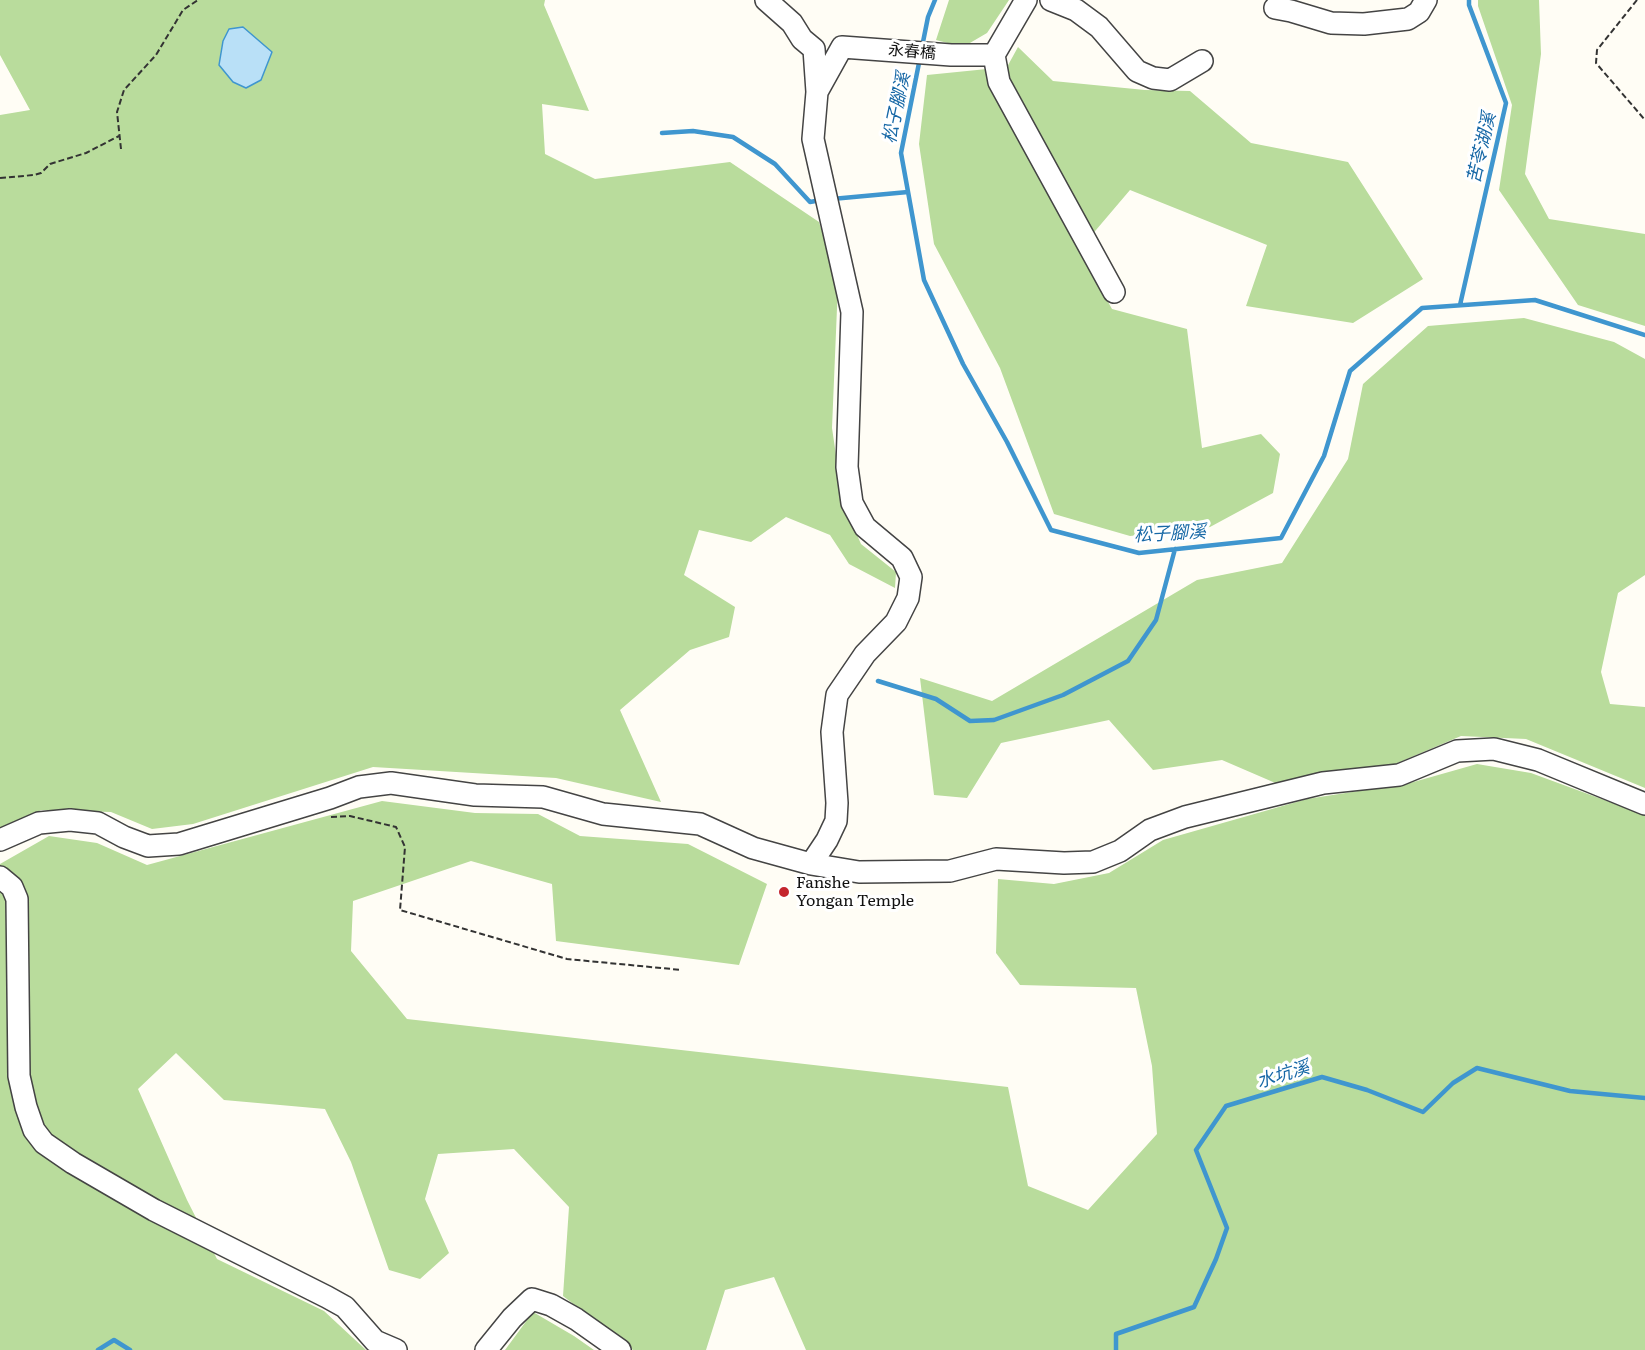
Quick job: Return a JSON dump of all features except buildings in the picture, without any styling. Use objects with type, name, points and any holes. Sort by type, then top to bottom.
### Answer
[{"type":"street","points":[[766,0],[792,23],[802,39],[814,50],[817,92],[813,139],[852,312],[848,467],[852,503],[865,527],[902,558],[911,577],[908,598],[896,622],[865,654],[837,695],[832,732],[837,803],[836,821],[811,864]]},
{"type":"street","points":[[1026,0],[994,55],[999,82],[1114,292]]},
{"type":"street","points":[[1051,0],[1076,10],[1099,27],[1137,71],[1153,78],[1170,80],[1202,61]]},
{"type":"street","points":[[1275,8],[1331,23],[1364,24],[1408,19],[1419,12],[1426,0]]},
{"type":"street","name":"永春橋","points":[[817,92],[842,46],[951,55],[994,55]]},
{"type":"street","points":[[0,840],[39,823],[70,820],[98,823],[124,837],[148,846],[179,844],[359,788],[391,783],[475,795],[543,797],[603,814],[700,824],[753,848],[811,864],[859,872],[950,871],[996,859],[1064,863],[1093,862],[1120,851],[1150,830],[1185,817],[1323,783],[1399,775],[1457,751],[1494,749],[1538,760],[1645,804]]},
{"type":"street","points":[[0,877],[12,887],[17,899],[19,1076],[34,1130],[44,1143],[73,1163],[154,1210],[345,1307],[375,1341],[396,1350]]},
{"type":"street","points":[[486,1350],[531,1299],[551,1305],[576,1319],[620,1350]]},
{"type":"path","points":[[121,149],[117,112],[124,90],[156,55],[183,10],[198,0]]},
{"type":"path","points":[[1637,0],[1597,50],[1596,63],[1645,120]]},
{"type":"path","points":[[0,178],[40,173],[50,165],[86,153],[119,136]]},
{"type":"path","points":[[328,817],[350,816],[396,827],[405,847],[400,910],[567,959],[682,970]]},
{"type":"green space","points":[[0,0],[545,0],[544,5],[589,111],[542,104],[545,154],[595,179],[730,162],[819,222],[838,284],[832,428],[843,503],[861,544],[896,572],[895,588],[849,564],[830,535],[786,517],[751,542],[699,530],[684,575],[735,607],[729,637],[690,650],[620,710],[661,802],[556,778],[373,767],[193,824],[152,829],[111,812],[41,810],[0,831],[0,115],[30,110],[0,55]]},
{"type":"green space","points":[[949,0],[1009,0],[987,33],[963,47],[936,40]]},
{"type":"green space","points":[[1478,0],[1539,0],[1541,54],[1525,174],[1549,219],[1645,234],[1645,326],[1578,305],[1499,190],[1512,105],[1478,6]]},
{"type":"green space","points":[[1018,47],[1053,81],[1145,90],[1190,91],[1251,143],[1348,162],[1423,279],[1353,323],[1246,306],[1267,245],[1130,190],[1079,250],[1112,309],[1187,329],[1202,448],[1261,434],[1280,454],[1273,493],[1210,527],[1130,536],[1054,514],[1000,368],[934,244],[919,144],[927,75],[1007,67]]},
{"type":"green space","points":[[1524,318],[1614,342],[1645,359],[1645,575],[1618,593],[1601,672],[1610,704],[1645,707],[1645,788],[1526,739],[1461,736],[1388,767],[1280,785],[1222,760],[1153,770],[1109,720],[1001,743],[967,798],[934,795],[920,678],[992,701],[1197,580],[1282,563],[1348,459],[1363,384],[1428,326]]},
{"type":"green space","points":[[1477,764],[1531,773],[1645,815],[1645,1350],[806,1350],[774,1277],[725,1290],[706,1350],[633,1350],[563,1296],[569,1207],[514,1149],[438,1154],[425,1199],[449,1253],[420,1279],[389,1270],[351,1162],[325,1109],[224,1100],[176,1053],[138,1089],[187,1200],[217,1259],[324,1311],[366,1350],[0,1350],[0,864],[49,836],[97,843],[147,865],[382,801],[475,813],[538,814],[580,836],[688,844],[767,884],[739,965],[556,941],[552,884],[471,861],[353,901],[351,951],[407,1019],[1008,1087],[1028,1186],[1088,1210],[1157,1134],[1152,1066],[1136,988],[1020,985],[996,953],[998,879],[1054,884],[1109,873],[1163,840],[1307,799],[1410,783]]},
{"type":"green space","points":[[533,1312],[574,1336],[594,1350],[505,1350]]},
{"type":"water","points":[[243,27],[272,52],[261,80],[246,88],[233,82],[219,65],[223,41],[229,29]]},
{"type":"waterway","name":"松子腳溪","points":[[922,47],[928,17],[935,0]]},
{"type":"waterway","name":"苦苓湖溪","points":[[1460,305],[1506,103],[1469,0]]},
{"type":"waterway","name":"松子腳溪","points":[[920,58],[901,153],[924,280],[963,364],[1007,442],[1051,530],[1139,553],[1281,538],[1324,456],[1350,371],[1422,308],[1535,300],[1645,335]]},
{"type":"waterway","points":[[662,133],[693,131],[733,137],[775,164],[810,202],[821,200]]},
{"type":"waterway","points":[[832,199],[908,192]]},
{"type":"waterway","points":[[878,681],[936,699],[970,721],[994,720],[1063,695],[1128,661],[1156,620],[1175,549]]},
{"type":"waterway","name":"水坑溪","points":[[1116,1350],[1116,1334],[1194,1307],[1216,1259],[1227,1228],[1196,1150],[1226,1106],[1322,1077],[1367,1090],[1423,1112],[1453,1083],[1477,1068],[1570,1091],[1645,1098]]},
{"type":"waterway","name":"水坑溪","points":[[98,1350],[114,1340],[130,1350]]},
{"type":"place","name":"Fanshe Yongan Temple","points":[[784,892]]}]
